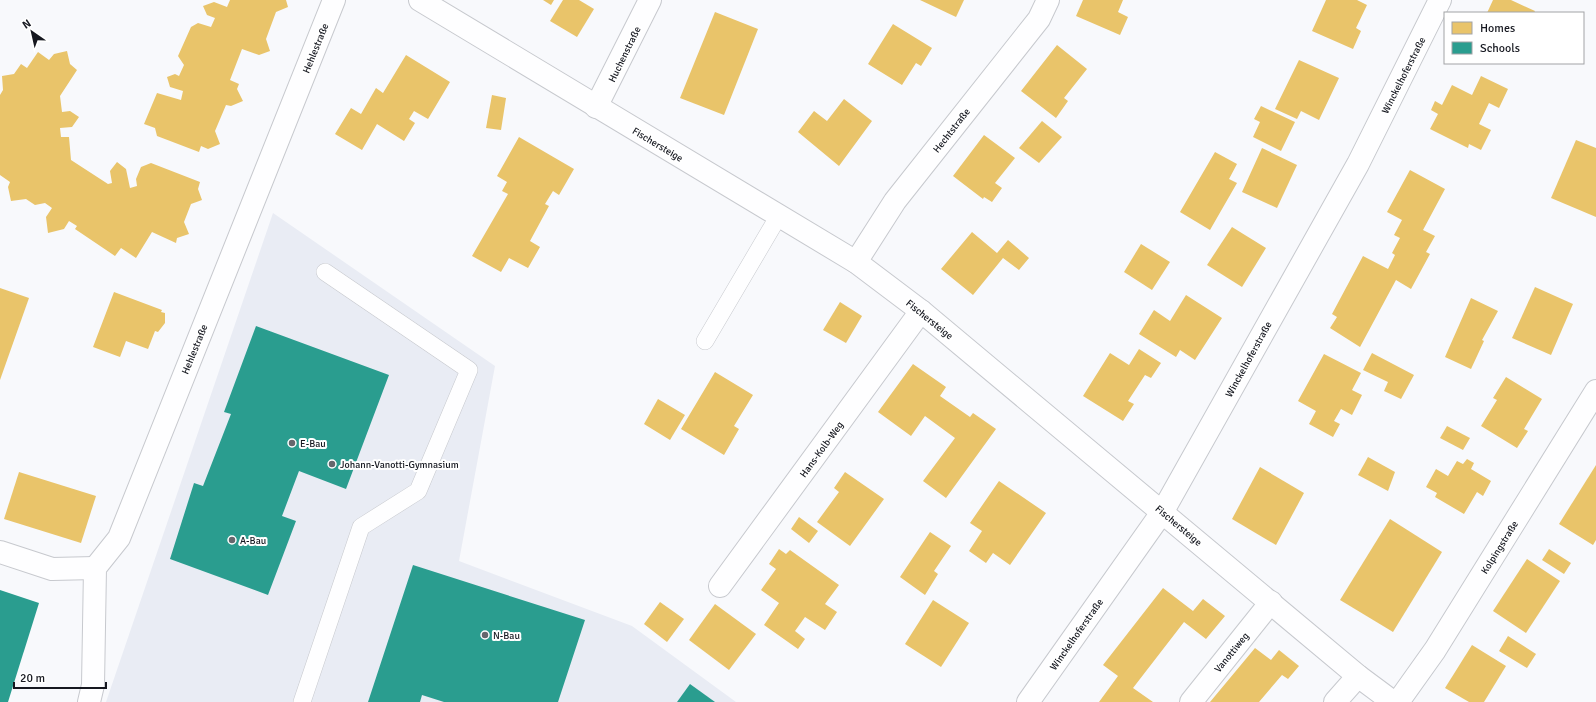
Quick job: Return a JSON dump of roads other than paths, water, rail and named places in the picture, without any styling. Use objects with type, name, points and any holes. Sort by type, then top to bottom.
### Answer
[{"type":"street","name":"Hehlestraße","points":[[95,568],[119,538],[334,0]]},
{"type":"street","name":"Fischersteige","points":[[420,0],[778,217],[856,262],[921,311],[1163,511],[1358,676],[1393,702]]},
{"type":"street","name":"Huchenstraße","points":[[596,107],[650,0]]},
{"type":"street","name":"Hechtstraße","points":[[856,262],[896,201],[1039,19],[1048,0]]},
{"type":"street","name":"Winckelhoferstraße","points":[[1028,702],[1163,511],[1358,164],[1440,0]]},
{"type":"street","name":"Hans-Kolb-Weg","points":[[720,586],[921,311]]},
{"type":"street","name":"Kolpingstraße","points":[[1398,702],[1435,650],[1596,390]]},
{"type":"street","points":[[0,552],[52,569],[95,568],[93,685],[89,702]]},
{"type":"street","name":"Vanottiweg","points":[[1191,702],[1271,602]]},
{"type":"street","points":[[1335,702],[1358,676]]},
{"type":"lane","points":[[705,341],[778,217]]},
{"type":"lane","points":[[302,702],[361,527],[418,491],[470,370],[326,272]]},
{"type":"place","name":"E-Bau","points":[[292,443]]},
{"type":"place","name":"Johann-Vanotti-Gymnasium","points":[[332,464]]},
{"type":"place","name":"A-Bau","points":[[232,540]]},
{"type":"place","name":"N-Bau","points":[[485,635]]}]
